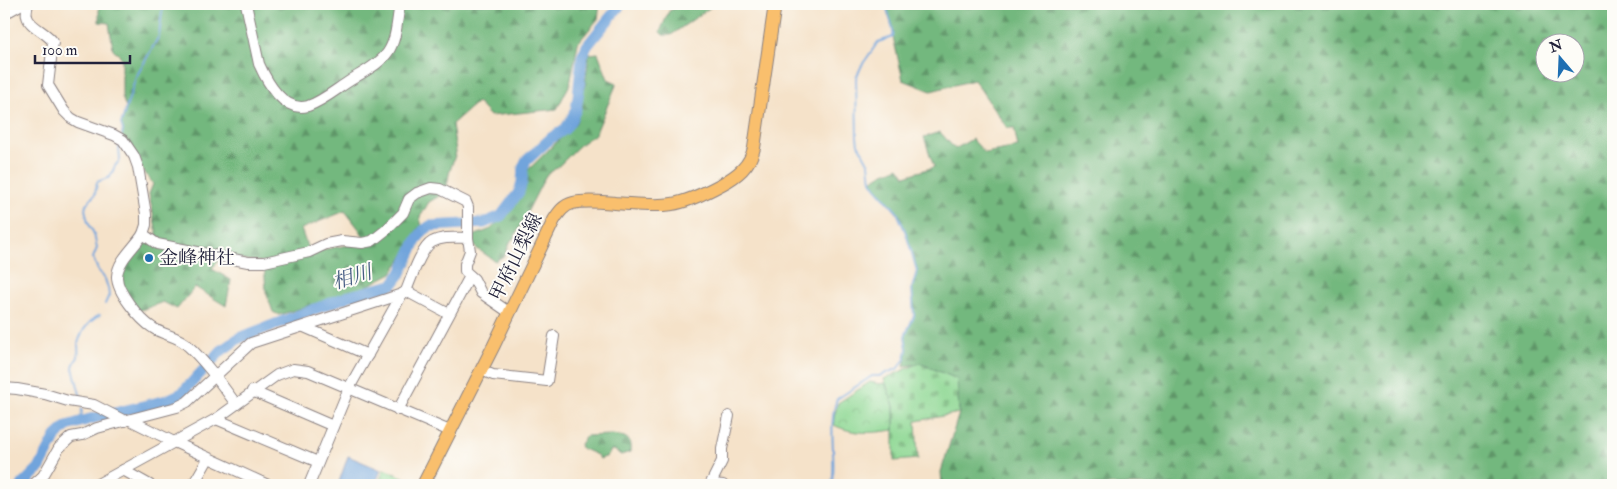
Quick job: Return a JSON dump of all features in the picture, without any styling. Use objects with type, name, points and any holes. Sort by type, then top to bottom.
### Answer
[{"type":"main road","name":"甲府山梨線","points":[[423,485],[510,312],[526,275],[554,220],[565,206],[586,202],[674,204],[716,187],[735,176],[746,166],[754,148],[775,4]]},
{"type":"street","points":[[4,14],[22,4]]},
{"type":"street","points":[[28,4],[28,21],[51,38],[53,42],[48,85],[64,111],[78,122],[121,139],[134,156],[138,167],[146,214],[146,225],[143,234],[119,267],[117,279],[119,286],[136,312],[152,328],[186,343],[213,373],[236,404]]},
{"type":"street","points":[[246,4],[262,71],[283,100],[300,107],[314,104],[384,58],[393,44],[400,4]]},
{"type":"street","points":[[143,234],[157,244],[248,262],[264,262],[309,252],[326,244],[342,241],[362,243],[372,241],[403,213],[409,199],[417,193],[431,188],[440,189],[466,202],[470,251],[464,267],[476,282],[481,293],[510,312]]},
{"type":"street","points":[[309,485],[349,388],[404,292],[428,245],[449,237],[468,238]]},
{"type":"street","points":[[398,410],[470,276]]},
{"type":"street","points":[[33,485],[43,476],[59,448],[67,440],[97,428],[177,407],[186,402],[213,373],[251,343],[404,292],[449,314]]},
{"type":"street","points":[[304,326],[368,355]]},
{"type":"street","points":[[481,370],[493,375],[547,381],[554,336]]},
{"type":"street","points":[[96,485],[216,419],[277,375],[293,370],[308,371],[450,431]]},
{"type":"street","points":[[4,388],[45,394],[66,401],[103,409],[208,459],[244,480],[268,485]]},
{"type":"street","points":[[252,392],[333,426]]},
{"type":"street","points":[[723,485],[711,484],[722,461],[722,449],[729,416]]},
{"type":"street","points":[[216,419],[318,462]]},
{"type":"street","points":[[192,485],[208,459]]},
{"type":"street","points":[[123,470],[150,485]]},
{"type":"green space","points":[[99,4],[600,4],[598,19],[578,43],[570,84],[557,109],[490,116],[477,102],[452,124],[456,152],[446,192],[429,202],[420,217],[422,228],[392,273],[357,291],[279,315],[273,312],[266,292],[264,262],[221,257],[212,269],[231,280],[226,306],[195,287],[177,309],[163,302],[136,312],[117,279],[143,234],[157,243],[157,233],[149,194],[153,184],[121,139],[123,130],[121,124],[126,108],[122,97],[122,58],[113,49],[109,23],[99,22]],"holes":[[[345,211],[366,242],[309,252],[301,229]]]},
{"type":"green space","points":[[679,4],[715,4],[671,35],[663,35],[660,32],[669,11],[679,6]]},
{"type":"green space","points":[[888,4],[1613,4],[1613,485],[942,485],[941,472],[959,413],[957,379],[919,363],[904,367],[907,349],[905,336],[914,316],[912,288],[917,271],[906,233],[897,213],[871,181],[899,167],[905,176],[934,167],[924,137],[940,132],[955,149],[972,139],[985,153],[1018,147],[1014,128],[1007,128],[974,80],[931,91],[903,80],[893,37],[894,32],[888,14]]},
{"type":"green space","points":[[598,53],[608,79],[617,83],[595,135],[546,175],[504,256],[495,261],[469,243],[468,238],[491,229],[512,207],[523,188],[524,177],[528,170],[576,123],[585,85],[589,54]]},
{"type":"green space","points":[[919,363],[957,379],[959,413],[916,421],[918,459],[894,461],[894,406],[884,379]]},
{"type":"green space","points":[[870,382],[885,383],[894,406],[894,430],[856,432],[834,425],[838,403]]},
{"type":"green space","points":[[612,435],[627,438],[630,443],[630,452],[621,455],[611,450],[608,456],[600,459],[597,455],[581,448],[580,444],[586,436]]},
{"type":"green space","points":[[384,469],[422,485],[378,485]]},
{"type":"water","points":[[348,456],[381,470],[375,485],[338,485]]},
{"type":"waterway","points":[[122,135],[121,124],[136,77],[159,36],[163,4]]},
{"type":"waterway","name":"相川","points":[[22,485],[40,467],[56,436],[67,426],[167,400],[182,393],[221,351],[239,338],[349,296],[392,285],[401,273],[417,239],[430,226],[484,223],[501,216],[519,192],[526,161],[551,138],[565,129],[571,120],[576,109],[582,57],[587,46],[621,4]]},
{"type":"waterway","points":[[832,485],[832,431],[837,399],[872,376],[879,376],[897,369],[905,359],[907,349],[905,336],[914,316],[912,288],[917,271],[906,233],[897,212],[871,181],[869,164],[858,144],[857,137],[856,78],[862,65],[878,42],[893,37],[893,29],[886,4]]},
{"type":"waterway","points":[[105,304],[109,295],[108,288],[93,258],[97,248],[85,209],[95,194],[97,182],[110,177],[120,160],[120,142]]},
{"type":"waterway","points":[[81,398],[73,368],[78,357],[78,344],[86,327],[100,315]]},
{"type":"waterway","points":[[81,422],[82,408]]},
{"type":"place","name":"金峰神社","points":[[149,258]]}]
